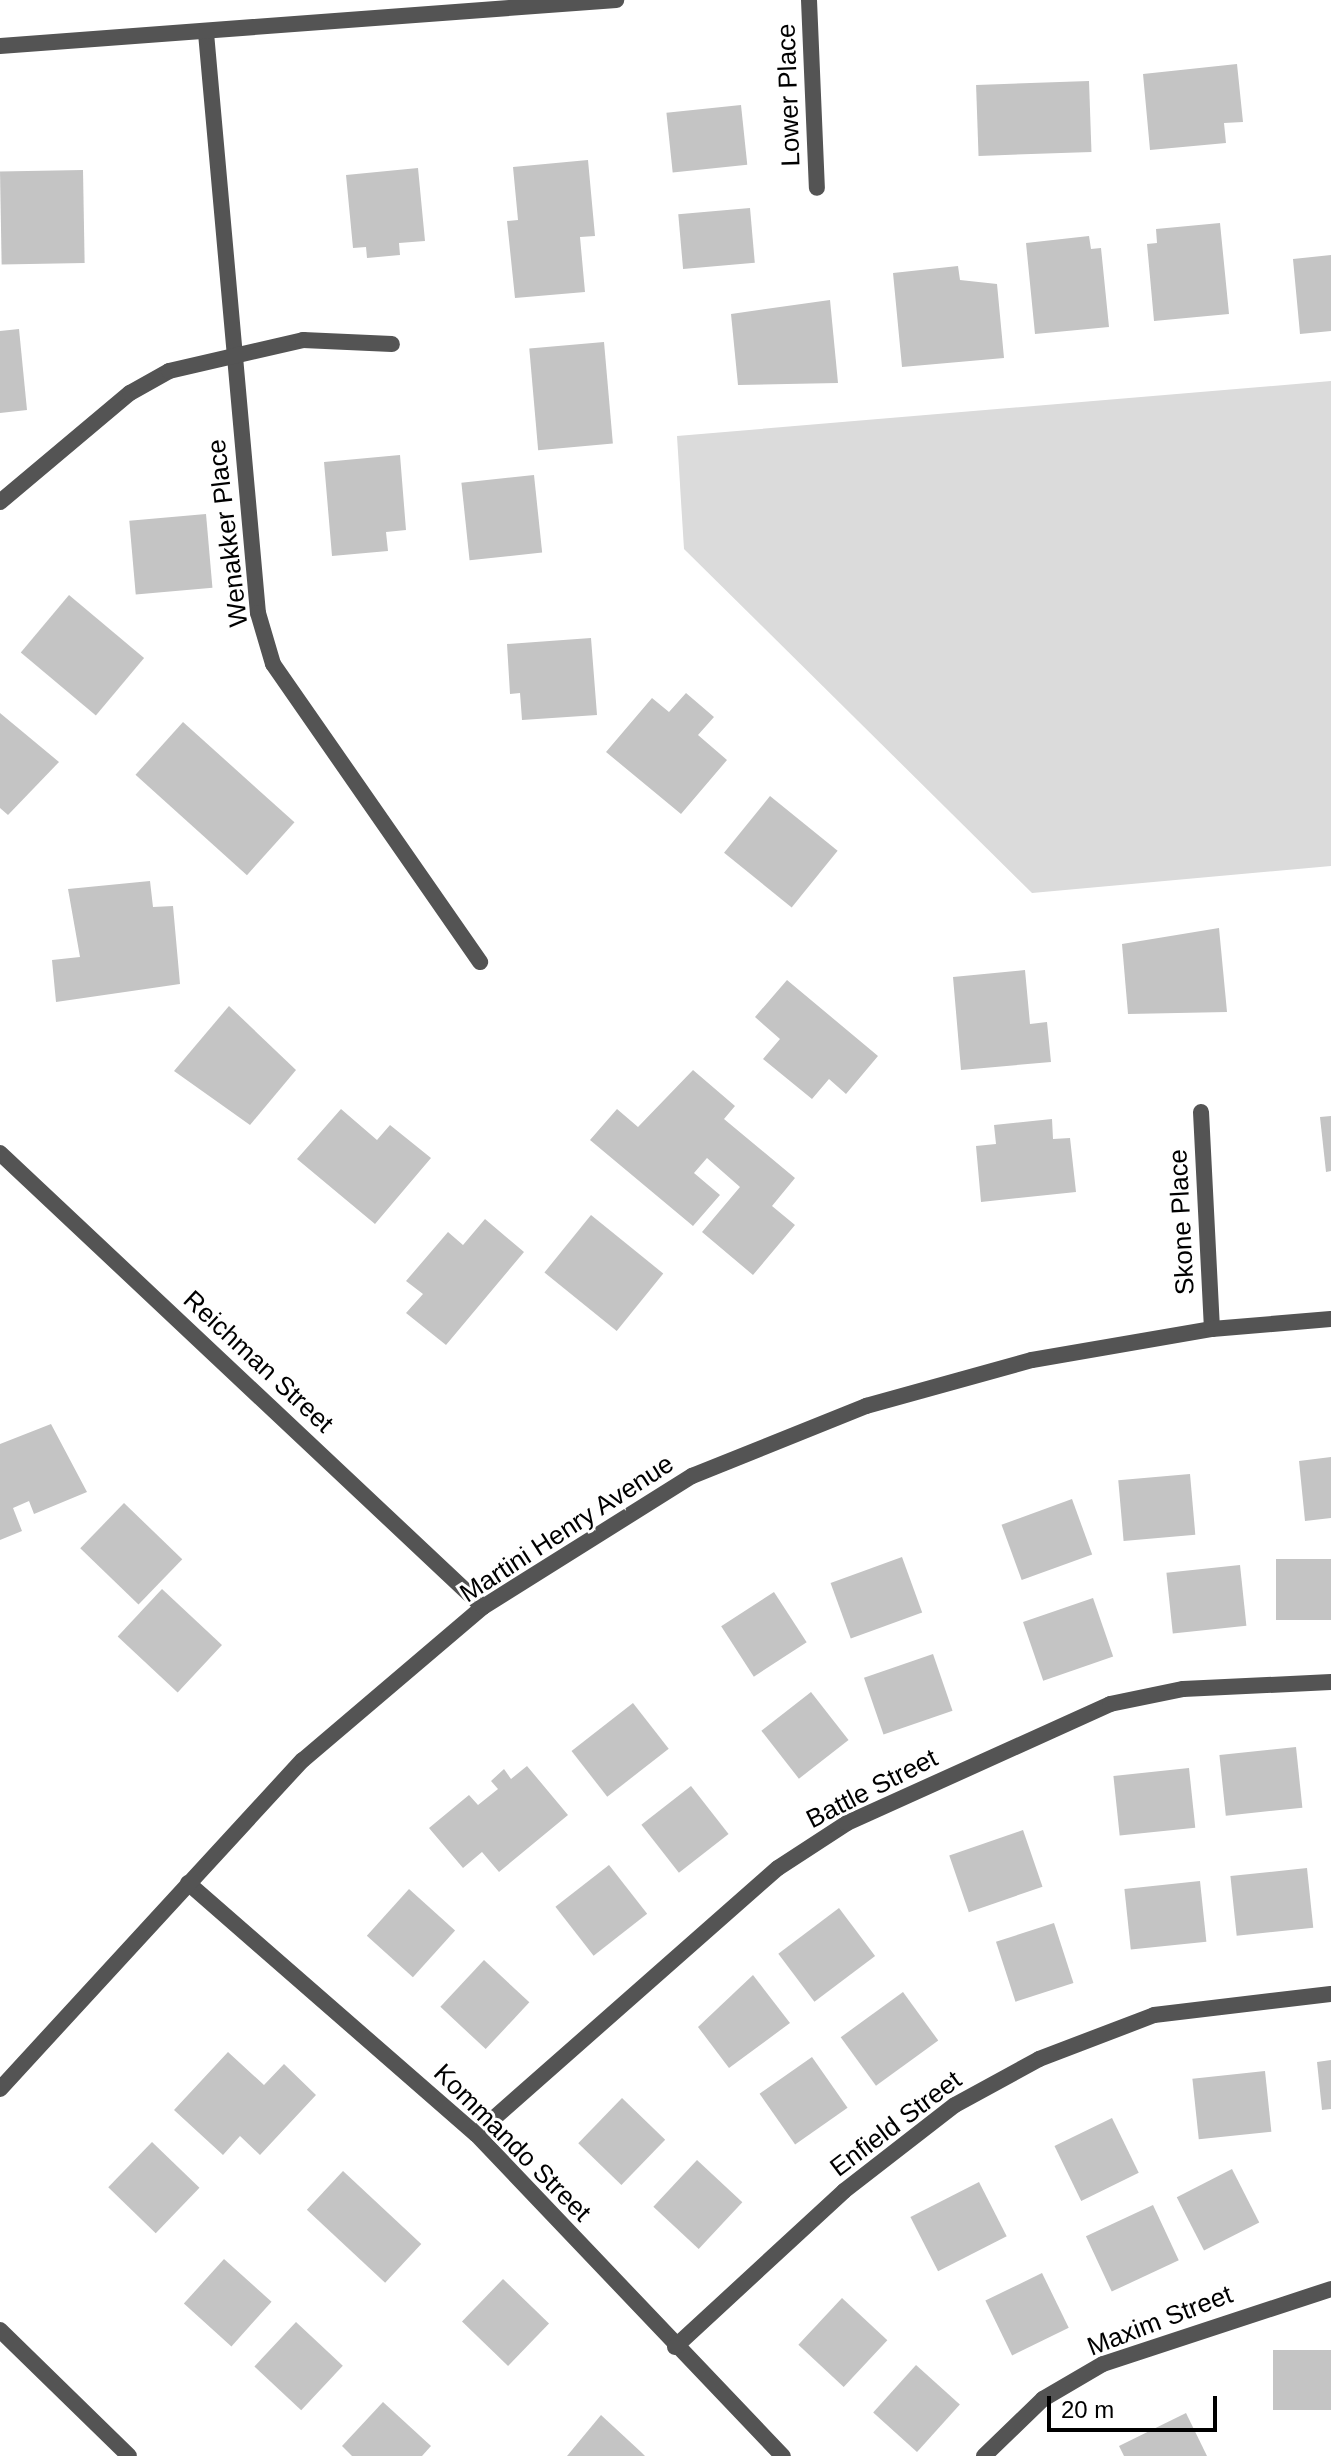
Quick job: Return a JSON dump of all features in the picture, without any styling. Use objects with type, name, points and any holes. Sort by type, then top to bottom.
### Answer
[{"type":"street","points":[[0,46],[616,0]]},
{"type":"street","name":"Lower Place","points":[[809,0],[817,188]]},
{"type":"street","name":"Wenakker Place","points":[[206,33],[232,351],[258,613],[273,664],[480,962]]},
{"type":"street","points":[[0,502],[130,393],[169,371],[232,351],[303,340],[392,344]]},
{"type":"street","name":"Skone Place","points":[[1201,1112],[1212,1329]]},
{"type":"street","name":"Reichman Street","points":[[0,1153],[483,1607]]},
{"type":"street","name":"Martini Henry Avenue","points":[[0,2089],[303,1760],[483,1607],[692,1476],[866,1406],[1032,1360],[1212,1329],[1331,1319]]},
{"type":"street","name":"Battle Street","points":[[476,2134],[778,1868],[847,1823],[1110,1704],[1183,1689],[1331,1682]]},
{"type":"street","name":"Kommando Street","points":[[188,1883],[476,2134],[675,2347],[783,2456]]},
{"type":"street","name":"Enfield Street","points":[[675,2347],[844,2191],[955,2105],[1039,2059],[1154,2015],[1331,1994]]},
{"type":"street","name":"Maxim Street","points":[[984,2456],[1043,2399],[1103,2364],[1331,2289]]},
{"type":"street","points":[[0,2330],[129,2456]]},
{"type":"shaded area","points":[[1331,381],[1331,866],[1032,893],[684,549],[677,436]]},
{"type":"building","points":[[1237,64],[1243,122],[1224,123],[1226,143],[1150,150],[1143,74]]},
{"type":"building","points":[[1089,81],[1091,152],[979,156],[976,85]]},
{"type":"building","points":[[741,105],[747,165],[673,173],[666,113]]},
{"type":"building","points":[[588,160],[595,236],[580,237],[585,292],[515,298],[507,221],[518,220],[513,167]]},
{"type":"building","points":[[418,168],[425,241],[399,243],[400,255],[367,258],[366,247],[353,248],[346,175]]},
{"type":"building","points":[[83,170],[85,263],[2,264],[0,171]]},
{"type":"building","points":[[750,208],[755,263],[683,269],[678,214]]},
{"type":"building","points":[[1220,223],[1229,314],[1154,321],[1147,244],[1157,243],[1156,229]]},
{"type":"building","points":[[1089,236],[1091,249],[1101,248],[1109,327],[1035,334],[1026,243]]},
{"type":"building","points":[[1331,255],[1331,331],[1300,334],[1293,259]]},
{"type":"building","points":[[958,266],[960,280],[997,284],[1004,358],[902,367],[893,273]]},
{"type":"building","points":[[830,300],[838,383],[738,385],[731,314]]},
{"type":"building","points":[[19,329],[27,410],[0,413],[0,331]]},
{"type":"building","points":[[604,342],[613,444],[538,450],[529,349]]},
{"type":"building","points":[[400,455],[406,530],[386,532],[388,551],[332,556],[324,462]]},
{"type":"building","points":[[534,475],[542,553],[470,560],[461,483]]},
{"type":"building","points":[[206,514],[212,588],[136,594],[129,521]]},
{"type":"building","points":[[69,595],[144,658],[96,715],[21,652]]},
{"type":"building","points":[[591,638],[597,715],[522,720],[520,693],[510,694],[507,644]]},
{"type":"building","points":[[686,693],[714,717],[698,735],[727,760],[681,814],[606,752],[652,698],[669,712]]},
{"type":"building","points":[[0,713],[59,762],[8,815],[0,808]]},
{"type":"building","points":[[183,722],[294,822],[247,875],[135,775]]},
{"type":"building","points":[[770,796],[838,851],[792,907],[724,853]]},
{"type":"building","points":[[150,881],[153,907],[173,906],[180,984],[56,1002],[52,960],[80,957],[68,889]]},
{"type":"building","points":[[1219,928],[1227,1012],[1128,1014],[1122,944]]},
{"type":"building","points":[[1025,970],[1030,1024],[1047,1022],[1051,1062],[961,1070],[953,977]]},
{"type":"building","points":[[787,980],[878,1056],[846,1094],[829,1079],[812,1099],[763,1059],[780,1039],[755,1017]]},
{"type":"building","points":[[229,1006],[296,1070],[250,1125],[174,1071]]},
{"type":"building","points":[[693,1070],[735,1106],[724,1119],[795,1178],[772,1206],[795,1225],[753,1275],[702,1232],[740,1187],[707,1158],[694,1173],[720,1195],[693,1226],[590,1140],[617,1109],[638,1127]]},
{"type":"building","points":[[341,1109],[377,1140],[390,1125],[431,1158],[375,1224],[297,1159]]},
{"type":"building","points":[[1331,1116],[1331,1171],[1326,1172],[1320,1117]]},
{"type":"building","points":[[1052,1119],[1053,1139],[1070,1138],[1076,1192],[981,1202],[976,1146],[996,1144],[994,1125]]},
{"type":"building","points":[[591,1215],[663,1274],[617,1331],[544,1273]]},
{"type":"building","points":[[485,1219],[524,1252],[446,1345],[406,1313],[423,1294],[406,1281],[448,1232],[463,1245]]},
{"type":"building","points":[[51,1424],[87,1492],[34,1514],[29,1501],[13,1508],[22,1531],[0,1540],[0,1444]]},
{"type":"building","points":[[1331,1457],[1331,1518],[1305,1521],[1299,1461]]},
{"type":"building","points":[[1190,1474],[1195,1535],[1124,1541],[1118,1480]]},
{"type":"building","points":[[1072,1499],[1092,1554],[1022,1580],[1002,1525]]},
{"type":"building","points":[[124,1503],[182,1559],[139,1605],[80,1548]]},
{"type":"building","points":[[902,1557],[922,1612],[851,1638],[831,1583]]},
{"type":"building","points":[[1276,1559],[1331,1559],[1331,1620],[1276,1620]]},
{"type":"building","points":[[1240,1565],[1246,1626],[1173,1633],[1166,1573]]},
{"type":"building","points":[[162,1589],[222,1645],[178,1692],[118,1637]]},
{"type":"building","points":[[774,1592],[807,1642],[754,1677],[721,1626]]},
{"type":"building","points":[[1093,1598],[1113,1657],[1043,1681],[1023,1622]]},
{"type":"building","points":[[933,1654],[953,1711],[884,1734],[864,1678]]},
{"type":"building","points":[[811,1692],[849,1740],[799,1779],[761,1731]]},
{"type":"building","points":[[633,1703],[669,1749],[607,1797],[572,1751]]},
{"type":"building","points":[[1296,1747],[1302,1808],[1226,1816],[1219,1755]]},
{"type":"building","points":[[527,1766],[568,1815],[499,1872],[482,1852],[463,1868],[429,1828],[469,1795],[478,1805],[498,1789],[491,1781],[504,1769],[511,1779]]},
{"type":"building","points":[[1189,1768],[1195,1828],[1120,1836],[1113,1776]]},
{"type":"building","points":[[691,1786],[729,1834],[679,1873],[641,1825]]},
{"type":"building","points":[[1023,1830],[1043,1887],[969,1912],[949,1855]]},
{"type":"building","points":[[609,1865],[647,1914],[594,1956],[555,1907]]},
{"type":"building","points":[[1307,1868],[1313,1928],[1237,1936],[1230,1876]]},
{"type":"building","points":[[1200,1881],[1206,1942],[1131,1950],[1124,1889]]},
{"type":"building","points":[[409,1889],[455,1930],[413,1977],[367,1936]]},
{"type":"building","points":[[839,1908],[875,1956],[814,2002],[778,1954]]},
{"type":"building","points":[[1054,1923],[1073,1983],[1015,2002],[996,1942]]},
{"type":"building","points":[[484,1960],[529,2002],[486,2049],[440,2007]]},
{"type":"building","points":[[753,1975],[790,2023],[729,2068],[698,2027]]},
{"type":"building","points":[[903,1992],[938,2041],[876,2086],[841,2037]]},
{"type":"building","points":[[228,2052],[264,2085],[284,2064],[316,2095],[260,2155],[240,2136],[223,2155],[174,2110]]},
{"type":"building","points":[[812,2057],[848,2108],[795,2144],[760,2094]]},
{"type":"building","points":[[1331,2060],[1331,2109],[1322,2110],[1317,2062]]},
{"type":"building","points":[[1265,2071],[1271,2132],[1199,2139],[1192,2079]]},
{"type":"building","points":[[622,2098],[665,2140],[621,2185],[578,2143]]},
{"type":"building","points":[[1112,2118],[1139,2173],[1081,2201],[1054,2146]]},
{"type":"building","points":[[152,2142],[199,2188],[156,2233],[108,2187]]},
{"type":"building","points":[[697,2160],[742,2202],[699,2249],[653,2207]]},
{"type":"building","points":[[1232,2169],[1259,2222],[1204,2251],[1177,2197]]},
{"type":"building","points":[[343,2171],[421,2244],[385,2283],[307,2210]]},
{"type":"building","points":[[979,2182],[1007,2236],[938,2271],[910,2217]]},
{"type":"building","points":[[1153,2205],[1179,2260],[1112,2292],[1086,2236]]},
{"type":"building","points":[[224,2259],[272,2302],[231,2346],[184,2304]]},
{"type":"building","points":[[1042,2273],[1069,2328],[1012,2355],[985,2301]]},
{"type":"building","points":[[503,2279],[549,2323],[508,2366],[462,2321]]},
{"type":"building","points":[[842,2298],[887,2340],[844,2387],[798,2345]]},
{"type":"building","points":[[296,2322],[343,2366],[301,2410],[254,2367]]},
{"type":"building","points":[[1273,2350],[1331,2350],[1331,2410],[1273,2410]]},
{"type":"building","points":[[916,2365],[960,2404],[917,2452],[873,2413]]},
{"type":"building","points":[[383,2402],[431,2446],[422,2456],[352,2456],[342,2446]]},
{"type":"building","points":[[1186,2413],[1207,2456],[1124,2456],[1119,2446]]},
{"type":"building","points":[[601,2415],[641,2452],[645,2456],[567,2456]]}]
